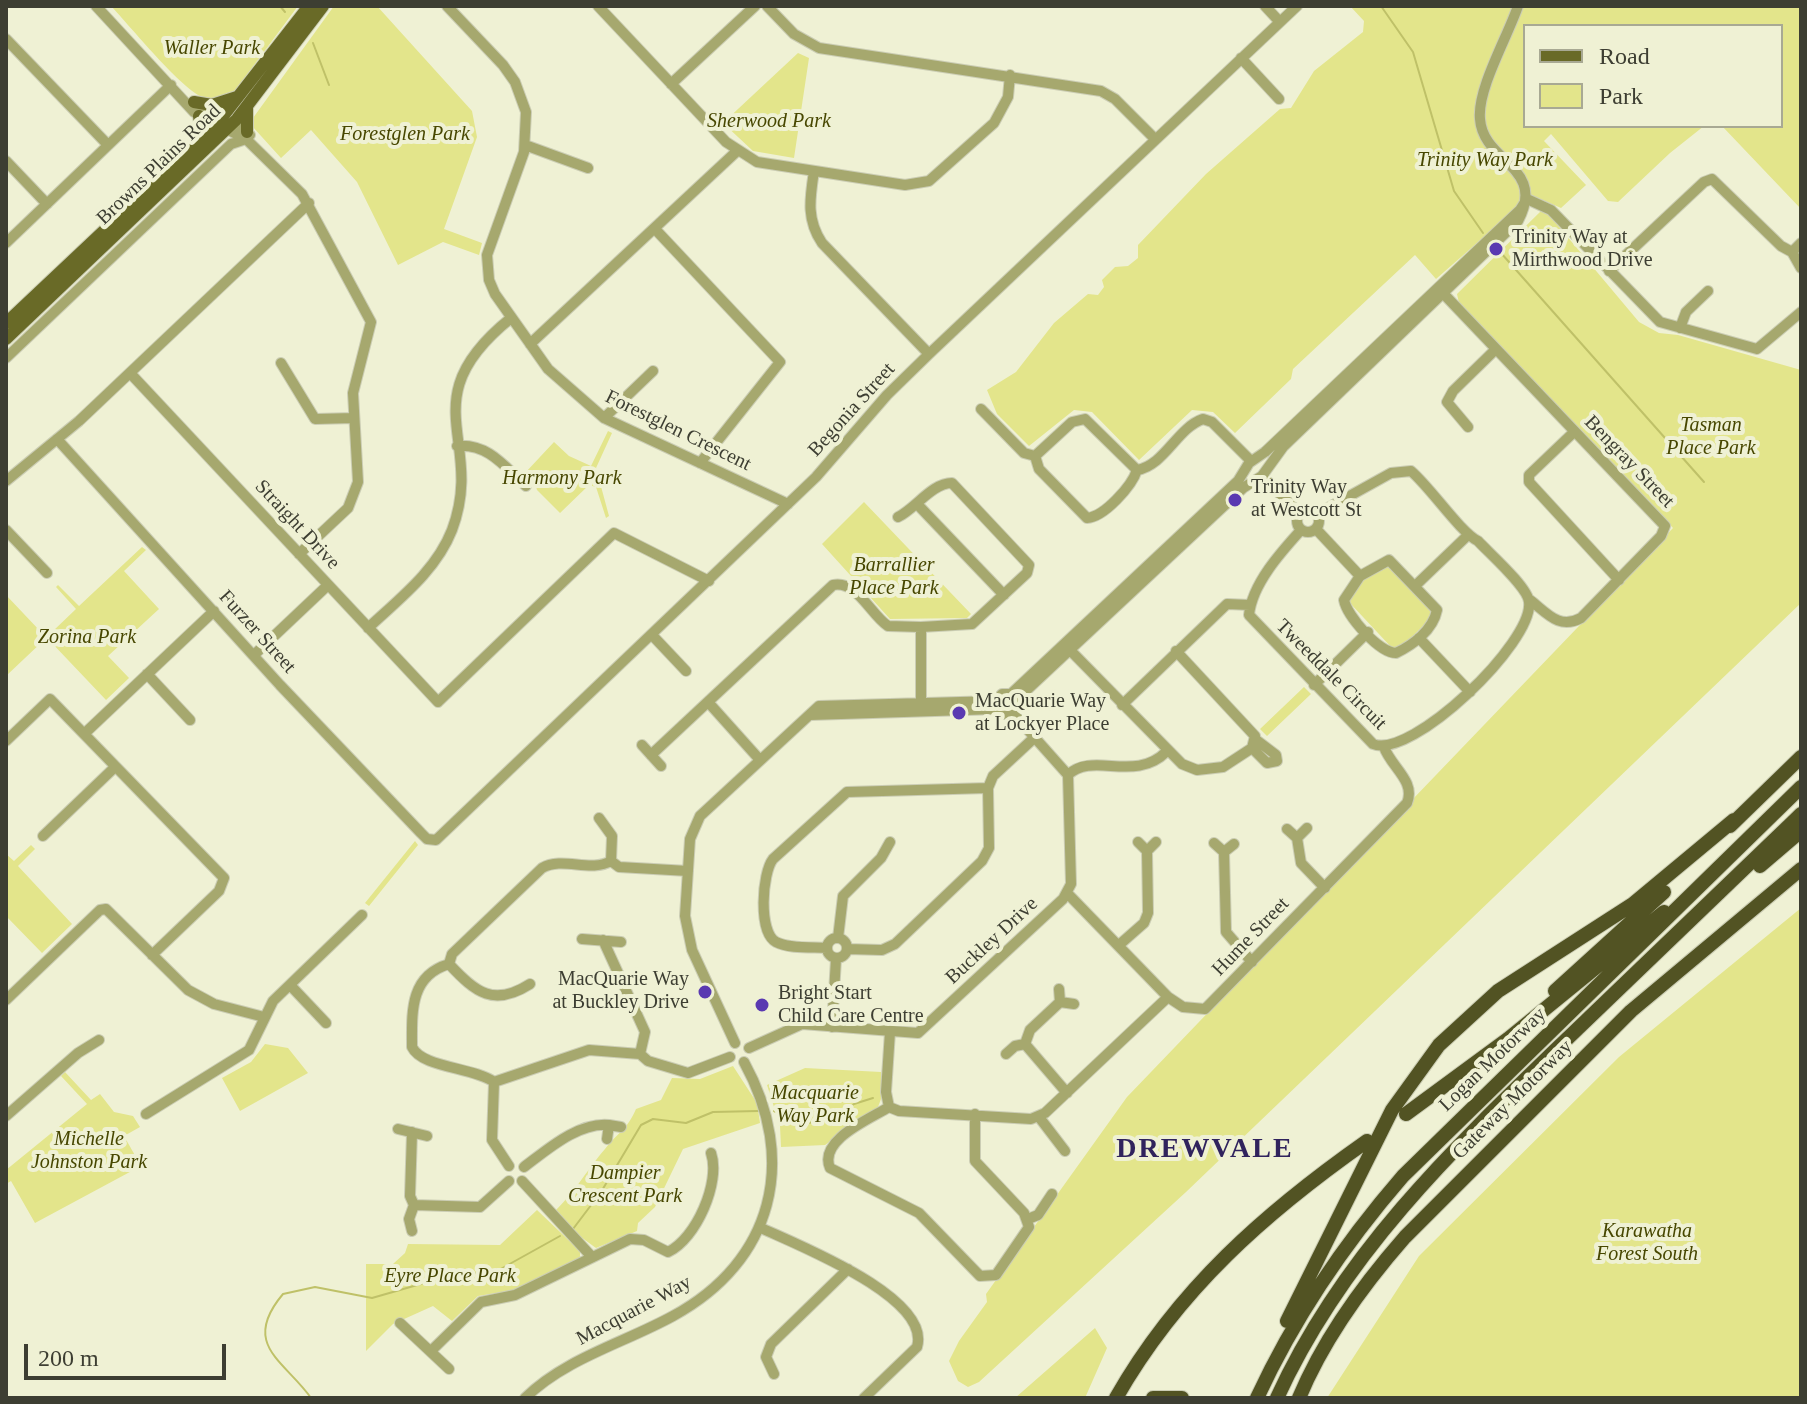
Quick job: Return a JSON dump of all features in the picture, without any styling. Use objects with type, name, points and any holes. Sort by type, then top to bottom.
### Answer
[{"type":"highway","points":[[1508,1039],[1516,1026],[1668,888],[1801,757]]},
{"type":"highway","name":"Logan Motorway","points":[[1257,1398],[1282,1348],[1339,1255],[1403,1176],[1704,886],[1725,860],[1801,787]]},
{"type":"highway","name":"Logan Motorway","points":[[1277,1398],[1328,1305],[1404,1202],[1801,814]]},
{"type":"highway","points":[[1282,1348],[1280,1335],[1364,1165],[1403,1092],[1427,1059],[1484,1002],[1633,904],[1734,820]]},
{"type":"highway","points":[[1668,943],[1692,930],[1801,831]]},
{"type":"highway","name":"Gateway Motorway","points":[[1406,1114],[1508,1039],[1725,860]]},
{"type":"highway","name":"Gateway Motorway","points":[[1299,1398],[1333,1331],[1371,1277],[1405,1237],[1631,1011],[1801,869]]},
{"type":"highway","points":[[1116,1398],[1162,1327],[1225,1254],[1283,1202],[1367,1141]]},
{"type":"highway","points":[[1153,1398],[1182,1398]]},
{"type":"main road","name":"Browns Plains Road","points":[[6,339],[224,124],[309,6]]},
{"type":"main road","name":"Browns Plains Road","points":[[6,323],[188,151],[247,108],[323,6]]},
{"type":"main road","points":[[194,102],[216,104],[245,92]]},
{"type":"main road","points":[[246,136],[247,108]]},
{"type":"main road","points":[[188,151],[200,132],[199,116]]},
{"type":"street","points":[[96,6],[199,116],[224,124]]},
{"type":"street","name":"Forestglen Crescent","points":[[447,6],[515,82],[526,112],[525,145],[487,255],[489,280],[511,318],[548,369],[604,418],[788,504]]},
{"type":"street","points":[[598,6],[736,152],[757,162],[905,185],[929,181],[943,173],[994,123],[1008,97],[1010,75]]},
{"type":"street","points":[[671,84],[755,6]]},
{"type":"street","points":[[767,6],[794,34],[819,48],[1101,91],[1115,99],[1154,138]]},
{"type":"street","points":[[1265,6],[1278,20]]},
{"type":"street","name":"Begonia Street","points":[[436,840],[788,504],[929,354],[1278,20],[1297,6]]},
{"type":"street","points":[[1518,6],[1483,97],[1479,120],[1488,140],[1520,176],[1527,199],[1551,210],[1653,317],[1680,328],[1757,349],[1801,312]]},
{"type":"street","points":[[6,39],[108,145]]},
{"type":"street","points":[[1241,58],[1279,99]]},
{"type":"street","points":[[174,88],[246,136],[309,203],[371,322],[354,380],[358,482],[355,496],[299,554]]},
{"type":"street","points":[[6,243],[108,145],[174,88]]},
{"type":"street","name":"Browns Plains Road","points":[[6,358],[226,149],[246,136]]},
{"type":"street","points":[[525,145],[588,168]]},
{"type":"street","points":[[530,344],[736,152]]},
{"type":"street","points":[[6,161],[47,204]]},
{"type":"street","points":[[814,171],[809,207],[812,228],[822,243],[929,354]]},
{"type":"street","points":[[1609,271],[1704,182],[1712,179],[1781,246],[1792,252],[1801,268]]},
{"type":"street","points":[[1166,752],[1148,767],[1083,767],[1068,775],[1012,712],[1013,697],[1261,474],[1527,199]]},
{"type":"street","points":[[6,481],[130,373],[309,203]]},
{"type":"street","points":[[655,229],[780,362],[700,463]]},
{"type":"street","points":[[1792,252],[1801,243]]},
{"type":"street","points":[[1067,648],[1238,481],[1252,462],[1440,291]]},
{"type":"street","name":"Bengray Street","points":[[1440,291],[1665,526],[1661,536],[1619,580],[1572,623],[1555,621],[1530,600]]},
{"type":"street","points":[[1680,328],[1683,317],[1708,291]]},
{"type":"street","points":[[368,628],[434,562],[452,529],[460,486],[455,411],[460,376],[482,341],[511,318]]},
{"type":"street","points":[[1468,427],[1447,402],[1453,391],[1496,349]]},
{"type":"street","points":[[281,363],[315,419],[354,418]]},
{"type":"street","points":[[604,418],[653,371]]},
{"type":"street","name":"Straight Drive","points":[[130,373],[438,702],[614,533],[709,581]]},
{"type":"street","points":[[981,409],[1024,453],[1035,456]]},
{"type":"street","points":[[1035,456],[1072,422],[1085,419],[1137,470]]},
{"type":"street","points":[[1035,456],[1039,469],[1087,518],[1095,517],[1131,483],[1137,470],[1150,465],[1191,425],[1203,419],[1212,422],[1300,514]]},
{"type":"street","points":[[1574,432],[1529,475],[1529,482],[1619,580]]},
{"type":"street","name":"Furzer Street","points":[[57,439],[280,685],[427,839],[436,840]]},
{"type":"street","points":[[457,446],[475,444],[484,448],[526,486]]},
{"type":"street","points":[[1252,462],[1248,473],[1261,474]]},
{"type":"street","points":[[1317,514],[1368,484],[1405,469],[1453,515],[1467,536],[1478,541],[1530,600]]},
{"type":"street","points":[[651,755],[833,585],[842,583],[850,587],[888,626],[972,624],[1027,573],[1027,560],[958,486],[939,485],[918,505],[898,517]]},
{"type":"street","points":[[918,505],[1004,595]]},
{"type":"street","points":[[1309,509],[1317,514],[1320,523],[1311,532],[1301,530],[1297,524],[1300,514],[1309,509]]},
{"type":"street","points":[[1316,529],[1360,576]]},
{"type":"street","points":[[6,530],[47,573]]},
{"type":"street","points":[[1122,705],[1227,604],[1250,605],[1273,564],[1301,530]]},
{"type":"street","points":[[1416,585],[1467,536]]},
{"type":"street","points":[[1389,560],[1437,610],[1431,624],[1403,650],[1388,653],[1344,606],[1347,593],[1360,576],[1389,560]]},
{"type":"street","points":[[255,654],[328,585]]},
{"type":"street","name":"Tweeddale Circuit","points":[[1250,605],[1249,615],[1254,623],[1373,744],[1384,747],[1426,726],[1470,692],[1516,635],[1530,600]]},
{"type":"street","points":[[84,734],[214,611]]},
{"type":"street","points":[[921,627],[921,706]]},
{"type":"street","points":[[1314,685],[1368,632]]},
{"type":"street","points":[[652,635],[686,671]]},
{"type":"street","points":[[1419,638],[1470,692]]},
{"type":"street","points":[[1067,648],[1166,752],[1182,764],[1209,770],[1238,760],[1254,744],[1251,730],[1176,651]]},
{"type":"street","points":[[147,674],[190,720]]},
{"type":"street","points":[[996,705],[1002,694],[1013,697]]},
{"type":"street","points":[[6,741],[50,699],[224,878],[219,891],[152,955]]},
{"type":"street","points":[[708,702],[760,760]]},
{"type":"street","points":[[735,1043],[692,950],[685,916],[690,839],[700,816],[808,715],[921,706],[996,705],[1004,714],[1012,712]]},
{"type":"street","points":[[847,949],[882,950],[895,944],[982,861],[989,848],[988,788],[993,776],[1034,738]]},
{"type":"street","points":[[642,745],[661,766]]},
{"type":"street","name":"Hume Street","points":[[1068,894],[1168,997],[1183,1007],[1205,1009],[1325,888],[1410,796],[1407,782],[1391,763],[1384,747]]},
{"type":"street","points":[[43,836],[115,767]]},
{"type":"street","name":"Buckley Drive","points":[[749,1048],[793,1026],[913,1034],[924,1030],[1068,894],[1071,884],[1068,775]]},
{"type":"street","points":[[827,948],[779,944],[771,938],[763,918],[767,870],[773,859],[847,792],[988,788]]},
{"type":"street","points":[[599,818],[612,836],[611,861]]},
{"type":"street","points":[[1297,838],[1307,828]]},
{"type":"street","points":[[1287,829],[1297,838],[1301,863],[1325,888]]},
{"type":"street","points":[[838,938],[843,896],[881,858],[890,842]]},
{"type":"street","points":[[1119,945],[1144,923],[1148,913],[1147,851],[1138,842]]},
{"type":"street","points":[[1147,851],[1156,842]]},
{"type":"street","points":[[1214,843],[1224,852],[1226,932],[1252,962]]},
{"type":"street","points":[[1224,852],[1234,844]]},
{"type":"street","points":[[611,861],[619,867],[688,871]]},
{"type":"street","points":[[449,964],[452,954],[542,868],[554,863],[602,866],[611,861]]},
{"type":"street","points":[[6,1000],[105,904],[152,955],[202,999],[264,1017]]},
{"type":"street","points":[[146,1114],[159,1103],[238,1060],[255,1040],[264,1017],[290,985],[362,915]]},
{"type":"street","points":[[836,959],[827,948],[829,942],[838,938]]},
{"type":"street","points":[[836,959],[845,955],[847,949],[846,943],[838,938]]},
{"type":"street","points":[[582,939],[621,942]]},
{"type":"street","points":[[603,940],[645,1032],[640,1054]]},
{"type":"street","points":[[832,1027],[836,959]]},
{"type":"street","points":[[449,964],[470,986],[501,997],[512,995],[530,984]]},
{"type":"street","points":[[449,964],[438,967],[414,993],[412,1047],[422,1059],[476,1072],[494,1082],[576,1052],[601,1049],[640,1054],[648,1061],[688,1073],[730,1057]]},
{"type":"street","points":[[290,985],[326,1023]]},
{"type":"street","points":[[1059,989],[1060,1002]]},
{"type":"street","points":[[889,1107],[899,1111],[1039,1117],[1168,997]]},
{"type":"street","points":[[1060,1002],[1074,1004]]},
{"type":"street","points":[[1025,1044],[1030,1030],[1060,1002]]},
{"type":"street","points":[[889,1107],[886,1092],[890,1032]]},
{"type":"street","points":[[6,1116],[78,1053],[99,1040]]},
{"type":"street","points":[[741,1042],[749,1048],[749,1056],[744,1062],[737,1063],[730,1057],[730,1048],[735,1043],[741,1042]]},
{"type":"street","points":[[1025,1044],[1067,1093]]},
{"type":"street","points":[[1006,1054],[1015,1046],[1025,1044]]},
{"type":"street","name":"Macquarie Way","points":[[525,1398],[564,1368],[673,1316],[714,1288],[743,1254],[759,1227],[771,1187],[771,1130],[763,1099],[744,1062]]},
{"type":"street","points":[[494,1082],[492,1140],[509,1166]]},
{"type":"street","points":[[889,1107],[835,1142],[827,1162],[835,1173],[919,1213],[980,1276],[988,1278],[996,1275],[1027,1232],[1028,1219],[975,1161],[975,1114]]},
{"type":"street","points":[[1039,1117],[1065,1151]]},
{"type":"street","points":[[522,1181],[524,1167],[563,1139],[598,1124],[621,1127]]},
{"type":"street","points":[[607,1139],[609,1125]]},
{"type":"street","points":[[398,1129],[427,1136]]},
{"type":"street","points":[[412,1132],[410,1196],[414,1205],[409,1219],[412,1231]]},
{"type":"street","points":[[432,1350],[481,1302],[515,1295],[637,1238],[662,1251],[678,1246],[704,1209],[716,1177],[711,1153]]},
{"type":"street","points":[[509,1166],[519,1164],[524,1167]]},
{"type":"street","points":[[509,1166],[506,1172],[509,1181]]},
{"type":"street","points":[[414,1205],[480,1207],[509,1181],[522,1181],[592,1257]]},
{"type":"street","points":[[1028,1219],[1038,1215],[1052,1194]]},
{"type":"street","points":[[759,1227],[848,1269],[874,1285],[917,1328],[917,1347],[864,1398]]},
{"type":"street","points":[[774,1374],[766,1357],[771,1344],[848,1269]]},
{"type":"street","points":[[400,1323],[449,1369]]},
{"type":"green space","name":"Waller Park","points":[[111,6],[298,6],[237,88],[214,100],[194,93],[183,83]]},
{"type":"green space","name":"Forestglen Park","points":[[334,6],[377,6],[472,111],[477,137],[444,229],[482,243],[479,255],[443,242],[398,265],[357,182],[311,130],[281,158],[252,126],[253,118]]},
{"type":"green space","name":"Trinity Way Park","points":[[1350,6],[1801,6],[1801,209],[1724,128],[1783,128],[1783,24],[1523,24],[1523,128],[1701,128],[1618,202],[1608,201],[1551,134],[1544,141],[1586,185],[1561,208],[1527,193],[1509,215],[1436,279],[1415,255],[1293,369],[1291,379],[1235,433],[1213,412],[1192,410],[1139,460],[1092,412],[1074,410],[1029,446],[997,414],[987,390],[1016,372],[1054,323],[1088,294],[1098,295],[1104,287],[1102,280],[1115,267],[1128,266],[1138,258],[1138,245],[1206,174],[1280,109],[1291,108],[1314,71],[1363,32],[1364,21]]},
{"type":"green space","name":"Sherwood Park","points":[[798,53],[809,58],[794,158],[753,151],[723,123]]},
{"type":"green space","name":"Tasman Place Park","points":[[1541,211],[1550,216],[1639,322],[1659,333],[1678,335],[1801,370],[1801,603],[1186,1192],[979,1382],[968,1387],[958,1381],[949,1361],[959,1341],[987,1302],[986,1294],[1127,1097],[1673,528],[1459,303],[1457,294]]},
{"type":"green space","name":"Harmony Park","points":[[608,431],[612,433],[596,468],[609,516],[606,518],[596,487],[589,485],[560,513],[537,490],[534,478],[525,473],[554,442],[569,456],[591,466]]},
{"type":"green space","name":"Barrallier Place Park","points":[[864,502],[971,614],[967,618],[890,619],[822,544]]},
{"type":"green space","name":"Zorina Park","points":[[142,547],[146,550],[124,571],[159,609],[108,656],[129,678],[106,700],[49,640],[43,641],[6,676],[6,595],[41,632],[53,631],[76,609],[56,587],[58,585],[79,606]]},
{"type":"green space","points":[[1388,565],[1432,607],[1433,616],[1402,647],[1392,648],[1349,602],[1360,582]]},
{"type":"green space","points":[[1304,687],[1311,694],[1267,736],[1260,729]]},
{"type":"green space","points":[[415,841],[418,845],[369,906],[365,903]]},
{"type":"green space","points":[[31,845],[35,849],[18,866],[72,924],[42,953],[6,916],[6,854],[14,861]]},
{"type":"green space","name":"Karawatha Forest South","points":[[1801,908],[1801,1398],[1327,1398],[1419,1256],[1619,1057]]},
{"type":"green space","points":[[265,1044],[288,1048],[308,1073],[240,1111],[222,1078],[251,1062]]},
{"type":"green space","name":"Dampier Crescent Park","points":[[733,1066],[757,1103],[760,1123],[683,1149],[655,1207],[638,1223],[637,1231],[596,1248],[574,1232],[556,1210],[626,1126],[636,1109],[661,1100],[672,1078],[700,1079]]},
{"type":"green space","name":"Macquarie Way Park","points":[[805,1068],[881,1072],[878,1107],[825,1145],[781,1147],[780,1126],[767,1085]]},
{"type":"green space","name":"Michelle Johnston Park","points":[[65,1072],[91,1100],[100,1094],[114,1112],[133,1116],[140,1127],[124,1136],[141,1166],[35,1223],[11,1181],[6,1184],[6,1170],[87,1104],[61,1076]]},
{"type":"green space","name":"Eyre Place Park","points":[[537,1210],[580,1251],[580,1258],[514,1290],[478,1296],[452,1321],[433,1306],[393,1324],[366,1351],[366,1264],[393,1264],[405,1253],[408,1244],[500,1245]]},
{"type":"green space","points":[[1095,1328],[1107,1348],[1085,1398],[1015,1398]]},
{"type":"waterway","points":[[280,6],[285,12]]},
{"type":"waterway","points":[[1381,6],[1413,52],[1454,191],[1483,233]]},
{"type":"waterway","points":[[313,43],[329,85]]},
{"type":"waterway","points":[[1501,253],[1704,482]]},
{"type":"waterway","points":[[774,1111],[812,1123],[836,1116],[854,1104],[873,1098]]},
{"type":"waterway","points":[[573,1229],[601,1192],[641,1125],[653,1119],[686,1123],[713,1112],[758,1111]]},
{"type":"waterway","points":[[311,1398],[279,1362],[266,1340],[271,1312],[283,1294],[315,1287],[372,1298],[452,1275],[497,1271],[560,1236]]},
{"type":"place","name":"Trinity Way at Mirthwood Drive","points":[[1496,249]]},
{"type":"place","name":"Trinity Way at Westcott St","points":[[1235,500]]},
{"type":"place","name":"MacQuarie Way at Lockyer Place","points":[[959,713]]},
{"type":"place","name":"MacQuarie Way at Buckley Drive","points":[[705,992]]},
{"type":"place","name":"Bright Start Child Care Centre","points":[[762,1005]]},
{"type":"district","name":"DREWVALE","points":[[1205,1150]]}]
